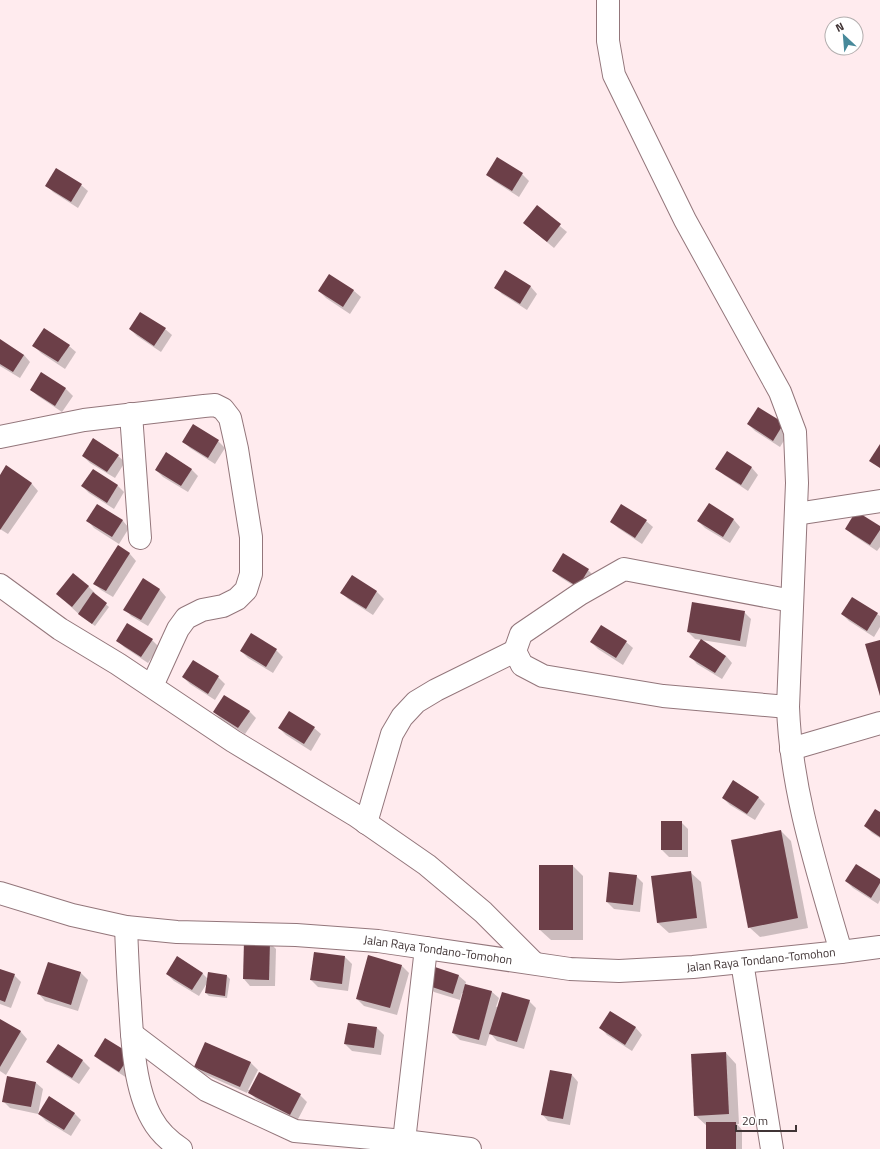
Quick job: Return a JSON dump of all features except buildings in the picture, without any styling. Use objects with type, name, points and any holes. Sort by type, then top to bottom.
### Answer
[{"type":"main road","points":[[608,0],[608,41],[614,75],[685,220],[780,392],[795,432],[797,483],[788,707],[791,750],[799,802],[812,853],[841,952]]},
{"type":"main road","points":[[0,437],[84,420],[215,405],[223,409],[230,418],[237,449],[252,537],[251,574],[246,590],[237,599],[223,606],[202,610],[186,618],[178,628],[152,686]]},
{"type":"main road","points":[[130,414],[140,538]]},
{"type":"main road","points":[[796,514],[880,501]]},
{"type":"main road","points":[[366,823],[392,734],[402,717],[416,702],[436,690],[515,651],[521,634],[580,594],[624,569],[792,601]]},
{"type":"main road","points":[[0,585],[60,629],[152,686],[233,741],[366,823],[427,865],[483,912],[534,963]]},
{"type":"main road","points":[[515,651],[522,665],[543,676],[663,696],[788,707]]},
{"type":"main road","points":[[791,750],[880,723]]},
{"type":"main road","name":"Jalan Raya Tondano-Tomohon","points":[[0,893],[72,915],[126,927],[177,932],[329,937],[378,941],[570,968],[619,970],[693,967],[880,947]]},
{"type":"main road","points":[[126,927],[132,1034],[140,1090],[151,1118],[160,1132],[181,1149]]},
{"type":"main road","points":[[404,1140],[426,948]]},
{"type":"main road","points":[[742,962],[772,1149]]},
{"type":"main road","points":[[132,1034],[206,1090],[296,1131],[404,1140],[470,1149]]}]
